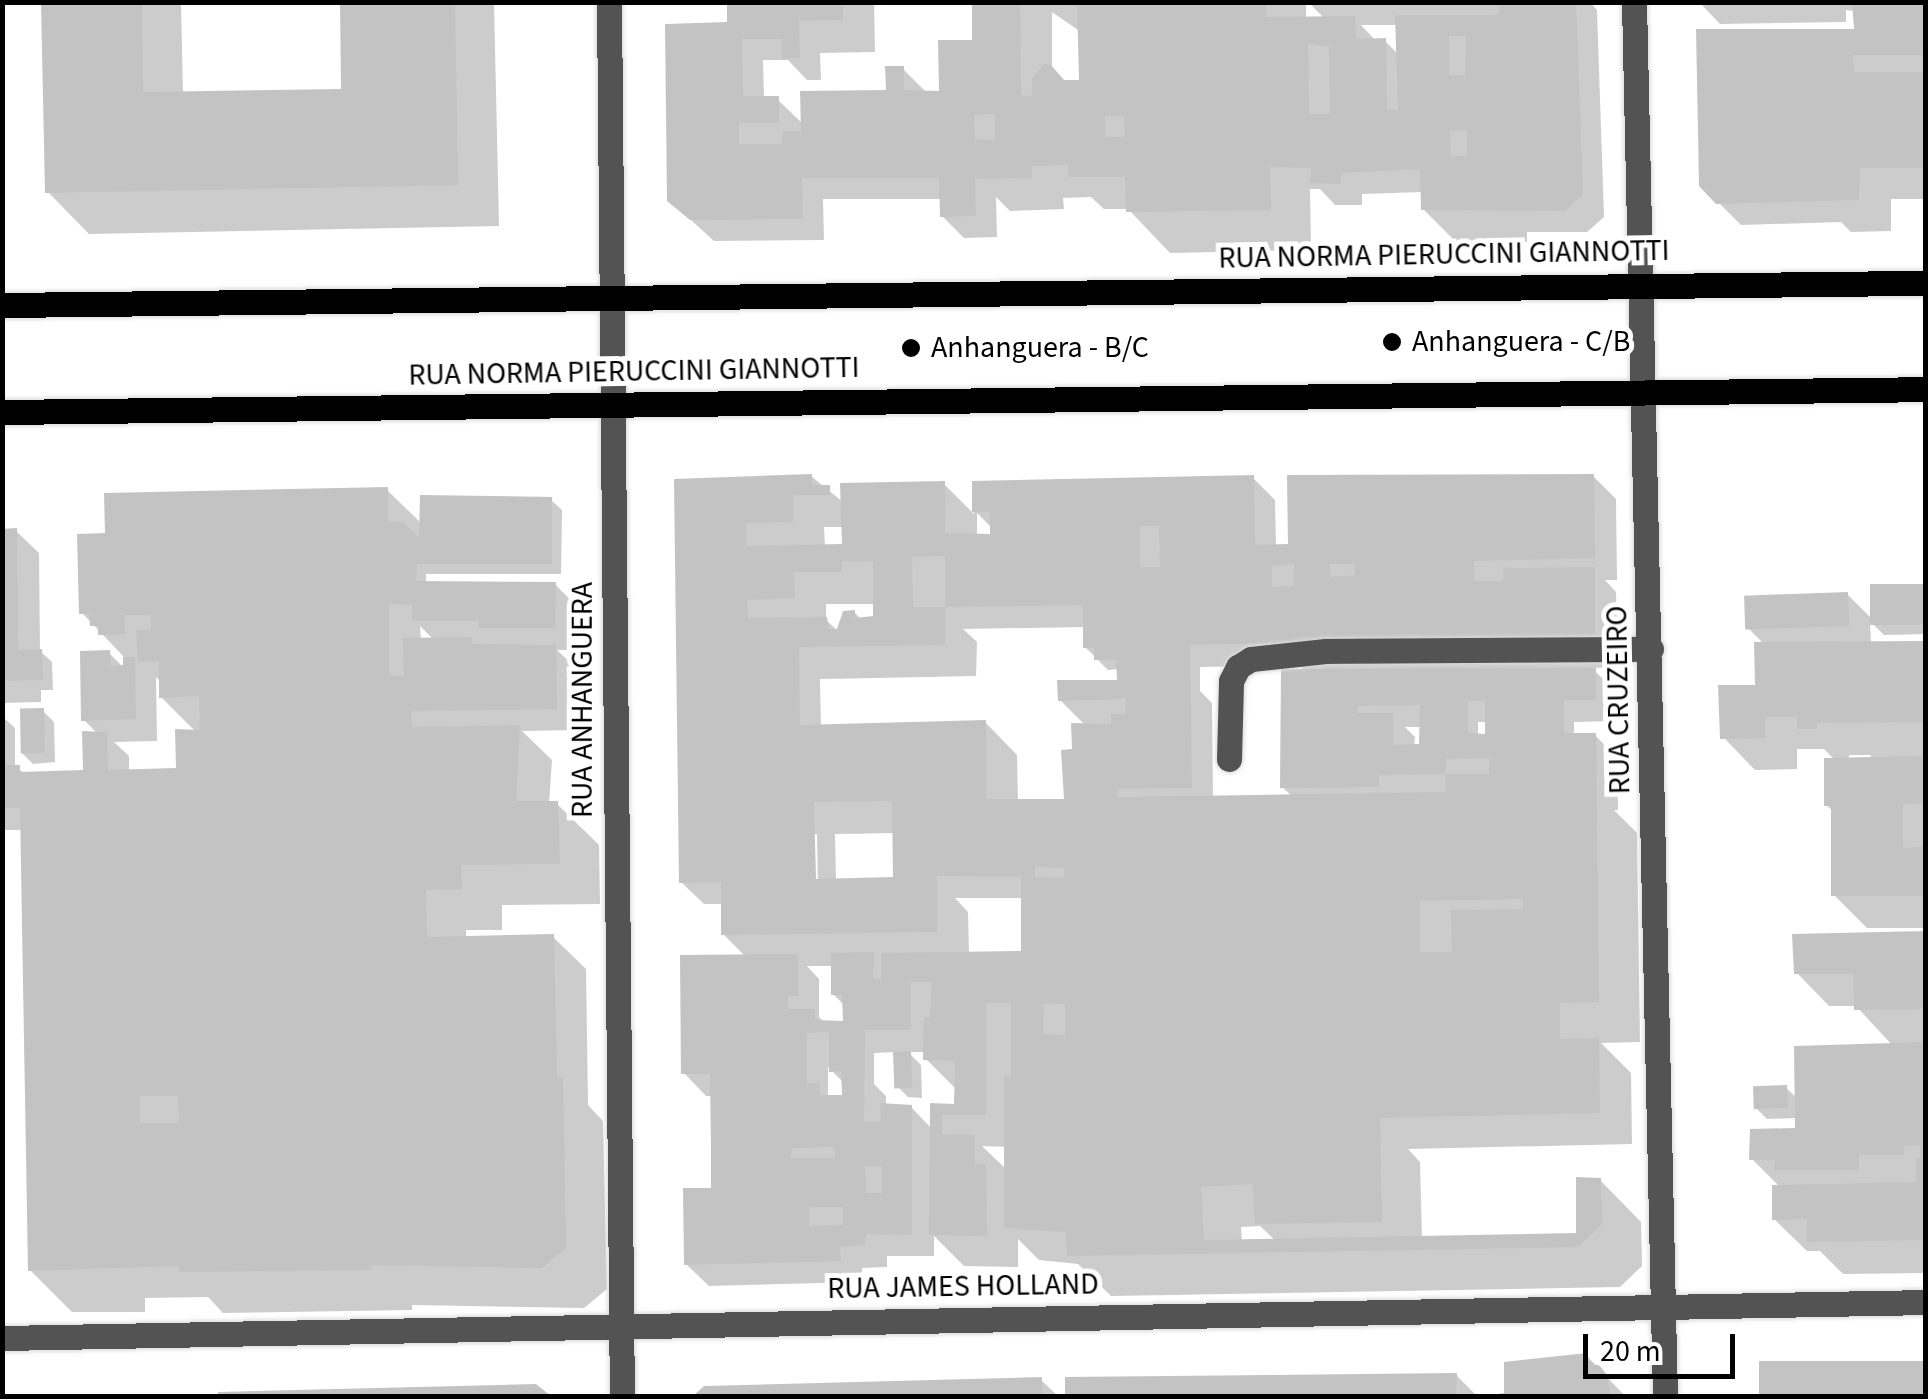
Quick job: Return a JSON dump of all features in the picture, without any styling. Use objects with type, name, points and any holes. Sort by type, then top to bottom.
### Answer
[{"type":"main road","name":"RUA NORMA PIERUCCINI GIANNOTTI","points":[[2,305],[1926,283]]},
{"type":"main road","name":"RUA NORMA PIERUCCINI GIANNOTTI","points":[[2,412],[1926,389]]},
{"type":"street","name":"RUA ANHANGUERA","points":[[609,2],[622,1396]]},
{"type":"street","name":"RUA CRUZEIRO","points":[[1634,2],[1665,1396]]},
{"type":"street","points":[[1229,759],[1232,681],[1238,666],[1250,659],[1326,651],[1650,649]]},
{"type":"street","name":"RUA JAMES HOLLAND","points":[[2,1338],[1926,1302]]},
{"type":"building","points":[[41,2],[142,2],[143,92],[341,89],[340,2],[455,2],[458,185],[45,193]]},
{"type":"building","points":[[727,2],[843,2],[843,20],[799,21],[800,58],[782,58],[782,39],[742,39],[743,96],[779,96],[779,123],[739,123],[739,144],[782,144],[783,131],[801,131],[800,91],[886,90],[885,66],[904,66],[904,90],[939,91],[938,40],[972,40],[972,2],[1020,2],[1021,95],[1032,96],[1032,79],[1044,64],[1051,65],[1064,80],[1079,80],[1077,2],[1266,2],[1266,17],[1355,16],[1356,39],[1386,38],[1387,110],[1398,110],[1395,15],[1494,15],[1499,14],[1499,2],[1576,2],[1583,194],[1565,211],[1421,210],[1420,169],[1341,173],[1341,184],[1310,183],[1311,168],[1270,167],[1271,210],[1126,212],[1125,177],[1068,177],[1068,165],[1032,166],[1032,178],[975,179],[976,216],[940,217],[939,178],[802,178],[803,219],[690,220],[667,201],[665,24],[727,22]],"holes":[[[1449,36],[1466,36],[1465,75],[1449,75]],[[1308,44],[1329,46],[1330,114],[1309,114]],[[995,114],[995,140],[975,139],[974,115]],[[1105,116],[1124,117],[1125,137],[1105,137]],[[1467,130],[1467,156],[1451,156],[1450,131]]]},
{"type":"building","points":[[1852,2],[1926,2],[1926,55],[1853,55],[1854,72],[1926,72],[1926,168],[1860,168],[1859,200],[1716,204],[1699,186],[1696,29],[1854,29]]},
{"type":"building","points":[[812,474],[812,485],[830,485],[830,495],[793,495],[793,522],[746,523],[746,546],[842,544],[840,483],[945,481],[945,533],[990,534],[990,512],[972,512],[972,481],[1254,475],[1255,545],[1288,544],[1287,475],[1594,474],[1595,558],[1474,561],[1474,581],[1503,581],[1504,568],[1595,567],[1595,636],[1190,645],[1192,788],[1117,789],[1118,797],[1446,792],[1445,774],[1379,775],[1379,787],[1280,788],[1281,669],[1596,668],[1596,700],[1564,700],[1564,733],[1596,733],[1599,1002],[1560,1003],[1560,1039],[1599,1038],[1600,1113],[1380,1118],[1382,1222],[1255,1224],[1253,1184],[1201,1187],[1204,1240],[1576,1233],[1576,1177],[1601,1178],[1602,1224],[1578,1247],[1067,1256],[1066,1232],[1004,1228],[1004,1077],[1011,1077],[1011,1003],[986,1003],[986,1115],[942,1115],[942,1134],[975,1135],[975,1163],[986,1164],[987,1236],[929,1235],[930,1103],[954,1104],[955,1061],[923,1060],[924,1017],[930,1017],[932,982],[911,982],[911,1030],[865,1030],[864,1122],[881,1121],[880,1103],[912,1105],[912,1235],[866,1234],[865,1245],[840,1247],[841,1261],[684,1265],[683,1188],[711,1188],[711,1149],[710,1074],[681,1074],[680,955],[798,954],[798,996],[788,996],[788,1009],[815,1009],[815,1020],[843,1021],[842,995],[831,995],[831,953],[874,952],[873,978],[881,979],[881,953],[1021,951],[1021,877],[937,876],[937,932],[721,935],[721,882],[679,883],[674,479]],"holes":[[[1140,526],[1159,526],[1160,567],[1140,567]],[[945,556],[945,607],[913,607],[912,557]],[[842,561],[873,562],[873,616],[855,618],[855,610],[843,611],[837,629],[829,629],[827,617],[748,618],[747,600],[795,598],[794,572],[842,572]],[[1294,564],[1294,586],[1272,587],[1272,566]],[[1330,564],[1355,564],[1355,575],[1330,577]],[[1083,605],[1083,648],[1094,648],[1094,660],[1116,659],[1117,680],[1057,680],[1058,701],[1126,699],[1125,714],[1111,714],[1111,724],[1071,723],[1072,749],[1061,750],[1064,799],[986,799],[986,720],[800,725],[799,647],[945,645],[945,607]],[[1468,701],[1485,701],[1485,734],[1468,733]],[[1420,705],[1419,744],[1393,745],[1393,713],[1357,713],[1358,706]],[[1489,758],[1489,774],[1445,774],[1446,759]],[[892,801],[893,877],[816,879],[814,802]],[[1035,867],[1064,868],[1064,878],[1035,877]],[[1523,899],[1523,909],[1451,910],[1452,952],[1420,952],[1420,901]],[[1044,1003],[1065,1004],[1065,1035],[1043,1034]],[[829,1032],[829,1072],[841,1071],[842,1095],[820,1095],[819,1083],[807,1083],[807,1033]],[[834,1147],[835,1158],[791,1158],[792,1148]],[[865,1166],[882,1167],[882,1193],[866,1193]],[[809,1207],[843,1207],[843,1225],[809,1226]]]},
{"type":"building","points":[[388,487],[388,521],[402,522],[419,537],[420,495],[552,497],[552,564],[417,564],[416,581],[556,582],[555,628],[478,628],[478,621],[412,621],[412,605],[389,604],[389,675],[404,676],[403,638],[472,637],[472,644],[556,645],[557,709],[411,711],[412,727],[520,725],[516,801],[558,801],[560,864],[461,865],[462,889],[426,890],[427,937],[554,934],[557,1077],[563,1077],[566,1248],[542,1268],[372,1265],[371,1270],[179,1272],[179,1266],[28,1271],[20,808],[2,808],[2,765],[20,765],[20,772],[83,770],[82,731],[107,732],[108,770],[176,768],[175,729],[200,730],[199,696],[159,698],[159,661],[138,662],[136,630],[151,630],[151,615],[124,615],[125,634],[98,635],[98,626],[90,626],[89,614],[79,614],[77,534],[105,533],[104,493]],"holes":[[[140,1096],[178,1096],[179,1123],[140,1123]]]},
{"type":"building","points":[[17,528],[18,650],[42,649],[43,680],[2,681],[2,529]]},
{"type":"building","points":[[1870,584],[1926,584],[1926,625],[1870,625]]},
{"type":"building","points":[[1848,592],[1849,626],[1745,630],[1744,596]]},
{"type":"building","points":[[1926,641],[1926,722],[1817,723],[1817,729],[1797,729],[1797,717],[1765,717],[1765,738],[1720,739],[1718,685],[1755,685],[1754,642]]},
{"type":"building","points":[[110,650],[111,666],[123,665],[123,657],[135,657],[136,719],[81,721],[80,651]]},
{"type":"building","points":[[20,708],[44,708],[45,753],[21,753]]},
{"type":"building","points":[[1926,756],[1926,803],[1903,804],[1903,848],[1926,846],[1926,896],[1831,896],[1831,806],[1824,806],[1824,758]]},
{"type":"building","points":[[1926,931],[1926,1009],[1854,1010],[1853,974],[1794,974],[1792,934]]},
{"type":"building","points":[[1926,1042],[1926,1240],[1807,1242],[1807,1219],[1772,1220],[1772,1185],[1916,1182],[1916,1158],[1920,1158],[1920,1146],[1904,1145],[1904,1155],[1859,1155],[1859,1170],[1774,1170],[1775,1160],[1749,1160],[1750,1129],[1795,1128],[1794,1046]]},
{"type":"building","points":[[911,1051],[912,1088],[894,1089],[893,1052]]},
{"type":"building","points":[[1787,1085],[1788,1108],[1754,1109],[1753,1086]]},
{"type":"building","points":[[1587,1353],[1586,1360],[1600,1366],[1607,1375],[1610,1393],[1617,1396],[1488,1396],[1504,1393],[1504,1362]]},
{"type":"building","points":[[1759,1361],[1926,1361],[1926,1396],[1759,1396]]},
{"type":"building","points":[[1457,1373],[1456,1396],[1065,1396],[1065,1377]]},
{"type":"building","points":[[1042,1377],[1042,1396],[693,1396],[704,1386]]},
{"type":"building","points":[[536,1384],[551,1396],[218,1396],[218,1392]]},
{"type":"place","name":"Anhanguera - C/B","points":[[1392,342]]},
{"type":"place","name":"Anhanguera - B/C","points":[[911,348]]}]
